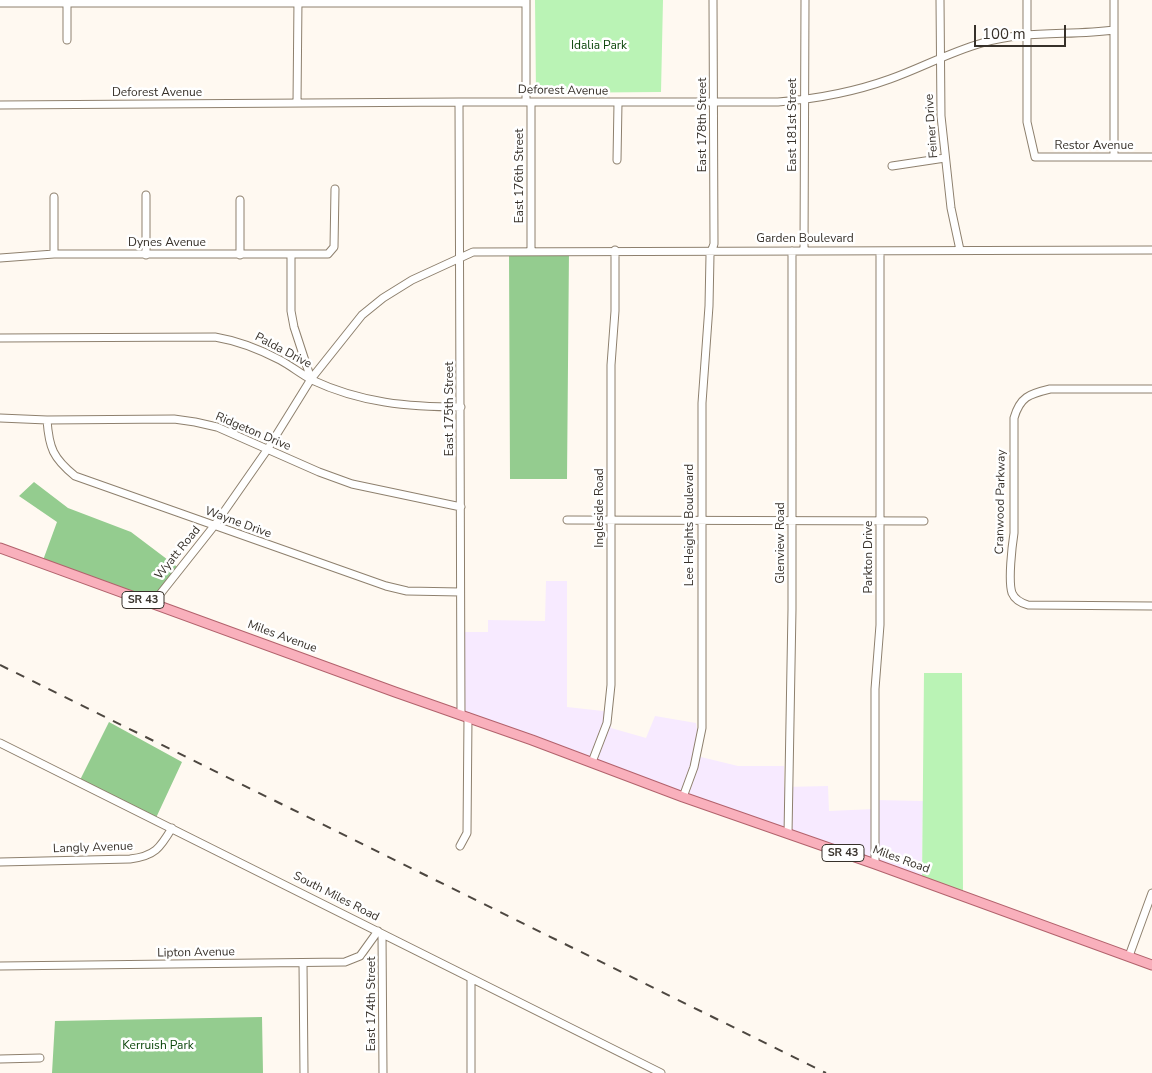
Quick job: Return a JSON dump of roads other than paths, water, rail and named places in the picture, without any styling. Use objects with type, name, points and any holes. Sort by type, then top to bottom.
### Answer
[{"type":"main road","name":"Miles Avenue","points":[[0,548],[556,749]]},
{"type":"main road","name":"Miles Road","points":[[556,749],[683,797],[1152,965]]},
{"type":"street","name":"East 178th Street","points":[[712,250],[714,244],[713,0]]},
{"type":"street","name":"East 181st Street","points":[[804,251],[805,0]]},
{"type":"street","name":"Feiner Drive","points":[[940,0],[941,116],[951,208],[960,250]]},
{"type":"street","points":[[1027,0],[1027,34]]},
{"type":"street","points":[[1114,0],[1114,157]]},
{"type":"street","points":[[0,3],[526,1]]},
{"type":"street","name":"East 176th Street","points":[[526,1],[532,251]]},
{"type":"street","points":[[67,2],[67,40]]},
{"type":"street","points":[[297,103],[298,2]]},
{"type":"street","name":"Deforest Avenue","points":[[0,105],[778,102],[804,100],[868,86],[891,79],[940,57],[983,42],[1027,34],[1114,30]]},
{"type":"street","name":"Restor Avenue","points":[[1027,34],[1027,122],[1035,157],[1152,157]]},
{"type":"street","name":"East 175th Street","points":[[459,102],[460,592],[468,800],[467,833],[460,846]]},
{"type":"street","points":[[617,160],[618,103]]},
{"type":"street","points":[[892,166],[945,158]]},
{"type":"street","name":"Dynes Avenue","points":[[0,258],[54,254],[328,254],[334,247],[336,189]]},
{"type":"street","points":[[146,195],[146,255]]},
{"type":"street","points":[[54,197],[54,254]]},
{"type":"street","points":[[240,200],[240,255]]},
{"type":"street","name":"Garden Boulevard","points":[[460,258],[473,252],[615,250],[1152,250]]},
{"type":"street","name":"Ingleside Road","points":[[592,762],[606,723],[611,686],[612,365],[615,311],[615,250]]},
{"type":"street","name":"Lee Heights Boulevard","points":[[683,797],[694,767],[702,728],[702,403],[709,306],[710,255],[712,250]]},
{"type":"street","name":"Glenview Road","points":[[788,834],[792,521],[792,251]]},
{"type":"street","name":"Parkton Drive","points":[[874,864],[875,690],[880,624],[880,251]]},
{"type":"street","points":[[291,255],[291,311],[294,327],[311,379]]},
{"type":"street","name":"Wyatt Road","points":[[152,603],[214,526],[267,450],[311,379],[362,315],[383,298],[412,280],[460,258]]},
{"type":"street","name":"Palda Drive","points":[[0,338],[215,337],[236,340],[280,360],[311,379],[355,396],[417,407],[461,407]]},
{"type":"street","name":"Cranwood Parkway","points":[[1152,389],[1050,389],[1037,392],[1025,398],[1018,406],[1014,418],[1014,533],[1011,586],[1012,594],[1017,600],[1028,605],[1152,606]]},
{"type":"street","name":"Ridgeton Drive","points":[[0,418],[47,420],[174,419],[195,422],[217,427],[319,472],[352,484],[461,507]]},
{"type":"street","name":"Wayne Drive","points":[[47,420],[48,440],[54,453],[62,465],[74,476],[386,586],[407,590],[460,592]]},
{"type":"street","points":[[567,520],[924,521]]},
{"type":"street","name":"South Miles Road","points":[[0,743],[661,1073]]},
{"type":"street","name":"Langly Avenue","points":[[0,862],[144,858],[160,849],[172,828]]},
{"type":"street","points":[[1129,956],[1152,894]]},
{"type":"street","name":"Lipton Avenue","points":[[0,966],[345,962],[360,956],[380,933]]},
{"type":"street","name":"East 174th Street","points":[[380,933],[383,1073]]},
{"type":"street","points":[[303,963],[304,1073]]},
{"type":"street","points":[[471,979],[471,1073]]},
{"type":"street","points":[[0,1059],[40,1058]]},
{"type":"railway","points":[[0,665],[826,1073]]},
{"type":"park label","name":"Idalia Park","points":[[599,46]]},
{"type":"park label","name":"Kerruish Park","points":[[158,1046]]}]
